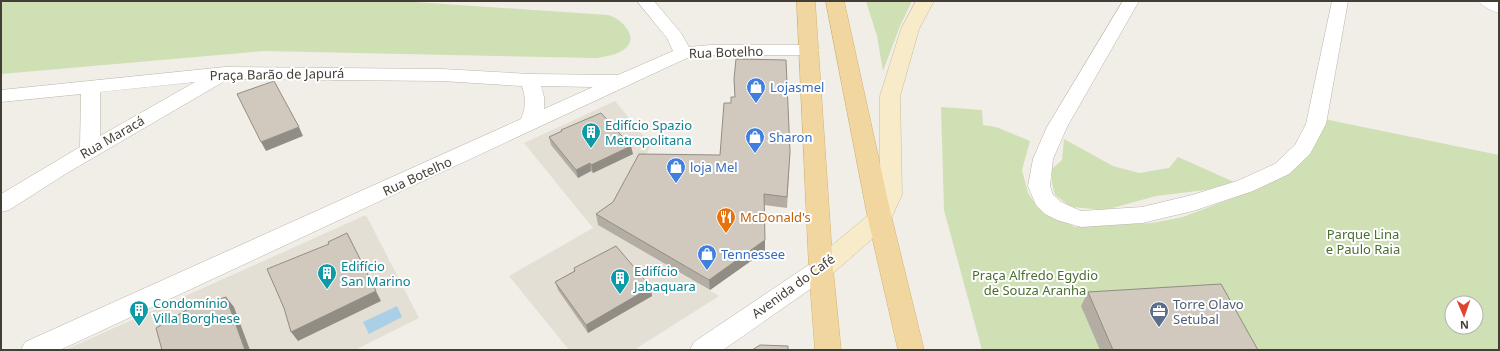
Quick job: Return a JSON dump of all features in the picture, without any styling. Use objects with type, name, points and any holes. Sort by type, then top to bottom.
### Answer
[{"type":"main road","points":[[806,1],[810,50],[821,269],[828,350]]},
{"type":"main road","points":[[835,1],[880,219],[911,350]]},
{"type":"main road","points":[[880,219],[891,195],[890,96],[910,29],[925,1]]},
{"type":"main road","name":"Avenida do Café","points":[[821,269],[880,219]]},
{"type":"street","points":[[645,1],[675,37],[684,53]]},
{"type":"street","points":[[1131,1],[1057,127],[1043,159],[1039,186],[1044,199],[1053,208],[1081,219],[1109,218],[1142,214],[1193,203],[1245,186],[1282,169],[1303,150],[1316,124],[1340,1]]},
{"type":"street","points":[[1487,1],[1499,8]]},
{"type":"street","name":"Rua Botelho","points":[[34,350],[684,53],[710,50],[810,50]]},
{"type":"street","name":"Praça Barão de Japurá","points":[[1,96],[225,73],[442,75],[530,80],[623,81]]},
{"type":"street","name":"Rua Maracá","points":[[1,204],[90,150],[225,73]]},
{"type":"street","points":[[529,124],[536,102],[530,80]]},
{"type":"street","points":[[90,86],[90,150]]},
{"type":"street","name":"Avenida do Café","points":[[703,350],[821,269]]},
{"type":"shaded area","points":[[615,101],[651,145],[615,213],[599,225],[719,296],[634,350],[569,350],[509,276],[593,228],[524,143]]},
{"type":"shaded area","points":[[366,215],[419,318],[355,350],[65,350]]},
{"type":"green space","points":[[1,1],[400,1],[608,15],[622,23],[629,33],[630,38],[626,48],[620,52],[597,58],[264,51],[1,74]]},
{"type":"green space","points":[[866,1],[912,1],[900,26],[883,71],[877,36]]},
{"type":"green space","points":[[941,107],[982,110],[983,125],[996,127],[1030,141],[1022,170],[1028,193],[1038,208],[1075,227],[1152,223],[1183,217],[1267,185],[1324,119],[1499,155],[1499,350],[982,350],[944,210]]},
{"type":"green space","points":[[1064,139],[1113,166],[1139,173],[1169,168],[1178,157],[1234,182],[1205,190],[1156,196],[1105,210],[1071,207],[1055,195],[1052,183],[1052,169],[1062,160]]},
{"type":"water","points":[[397,306],[402,317],[369,334],[363,322]]},
{"type":"building","points":[[736,59],[786,60],[790,152],[787,197],[764,194],[765,240],[709,280],[596,214],[613,202],[639,154],[720,155],[724,103],[731,103],[731,97],[735,97],[734,79]]},
{"type":"building","points":[[274,81],[299,127],[261,142],[237,94]]},
{"type":"building","name":"Edifício Spazio Metropolitana","points":[[601,113],[631,146],[591,165],[590,163],[576,170],[549,137],[562,131],[561,130]]},
{"type":"building","name":"Edifício San Marino","points":[[347,233],[376,291],[291,332],[284,308],[267,269],[329,244],[328,242]]},
{"type":"building","name":"Edifício Jabaquara","points":[[616,246],[651,287],[586,325],[555,282],[575,271],[574,268]]},
{"type":"building","name":"Torre Olavo Setubal","points":[[1221,284],[1258,350],[1113,350],[1088,292]]},
{"type":"building","points":[[226,297],[245,350],[162,350],[156,328],[190,308]]},
{"type":"building","points":[[760,345],[788,346],[788,350],[752,350]]},
{"type":"place","name":"Lojasmel","points":[[756,104]]},
{"type":"place","name":"Edifício Spazio Metropolitana","points":[[591,149]]},
{"type":"place","name":"Sharon","points":[[755,154]]},
{"type":"place","name":"loja Mel","points":[[676,184]]},
{"type":"place","name":"McDonald's","points":[[726,234]]},
{"type":"place","name":"Tennessee","points":[[707,271]]},
{"type":"place","name":"Edifício San Marino","points":[[327,290]]},
{"type":"place","name":"Edifício Jabaquara","points":[[620,295]]},
{"type":"place","name":"Condomínio Villa Borghese","points":[[139,327]]},
{"type":"place","name":"Torre Olavo Setubal","points":[[1159,328]]},
{"type":"park label","name":"Parque Lina e Paulo Raia","points":[[1363,242]]},
{"type":"park label","name":"Praça Alfredo Egydio de Souza Aranha","points":[[1035,282]]}]
